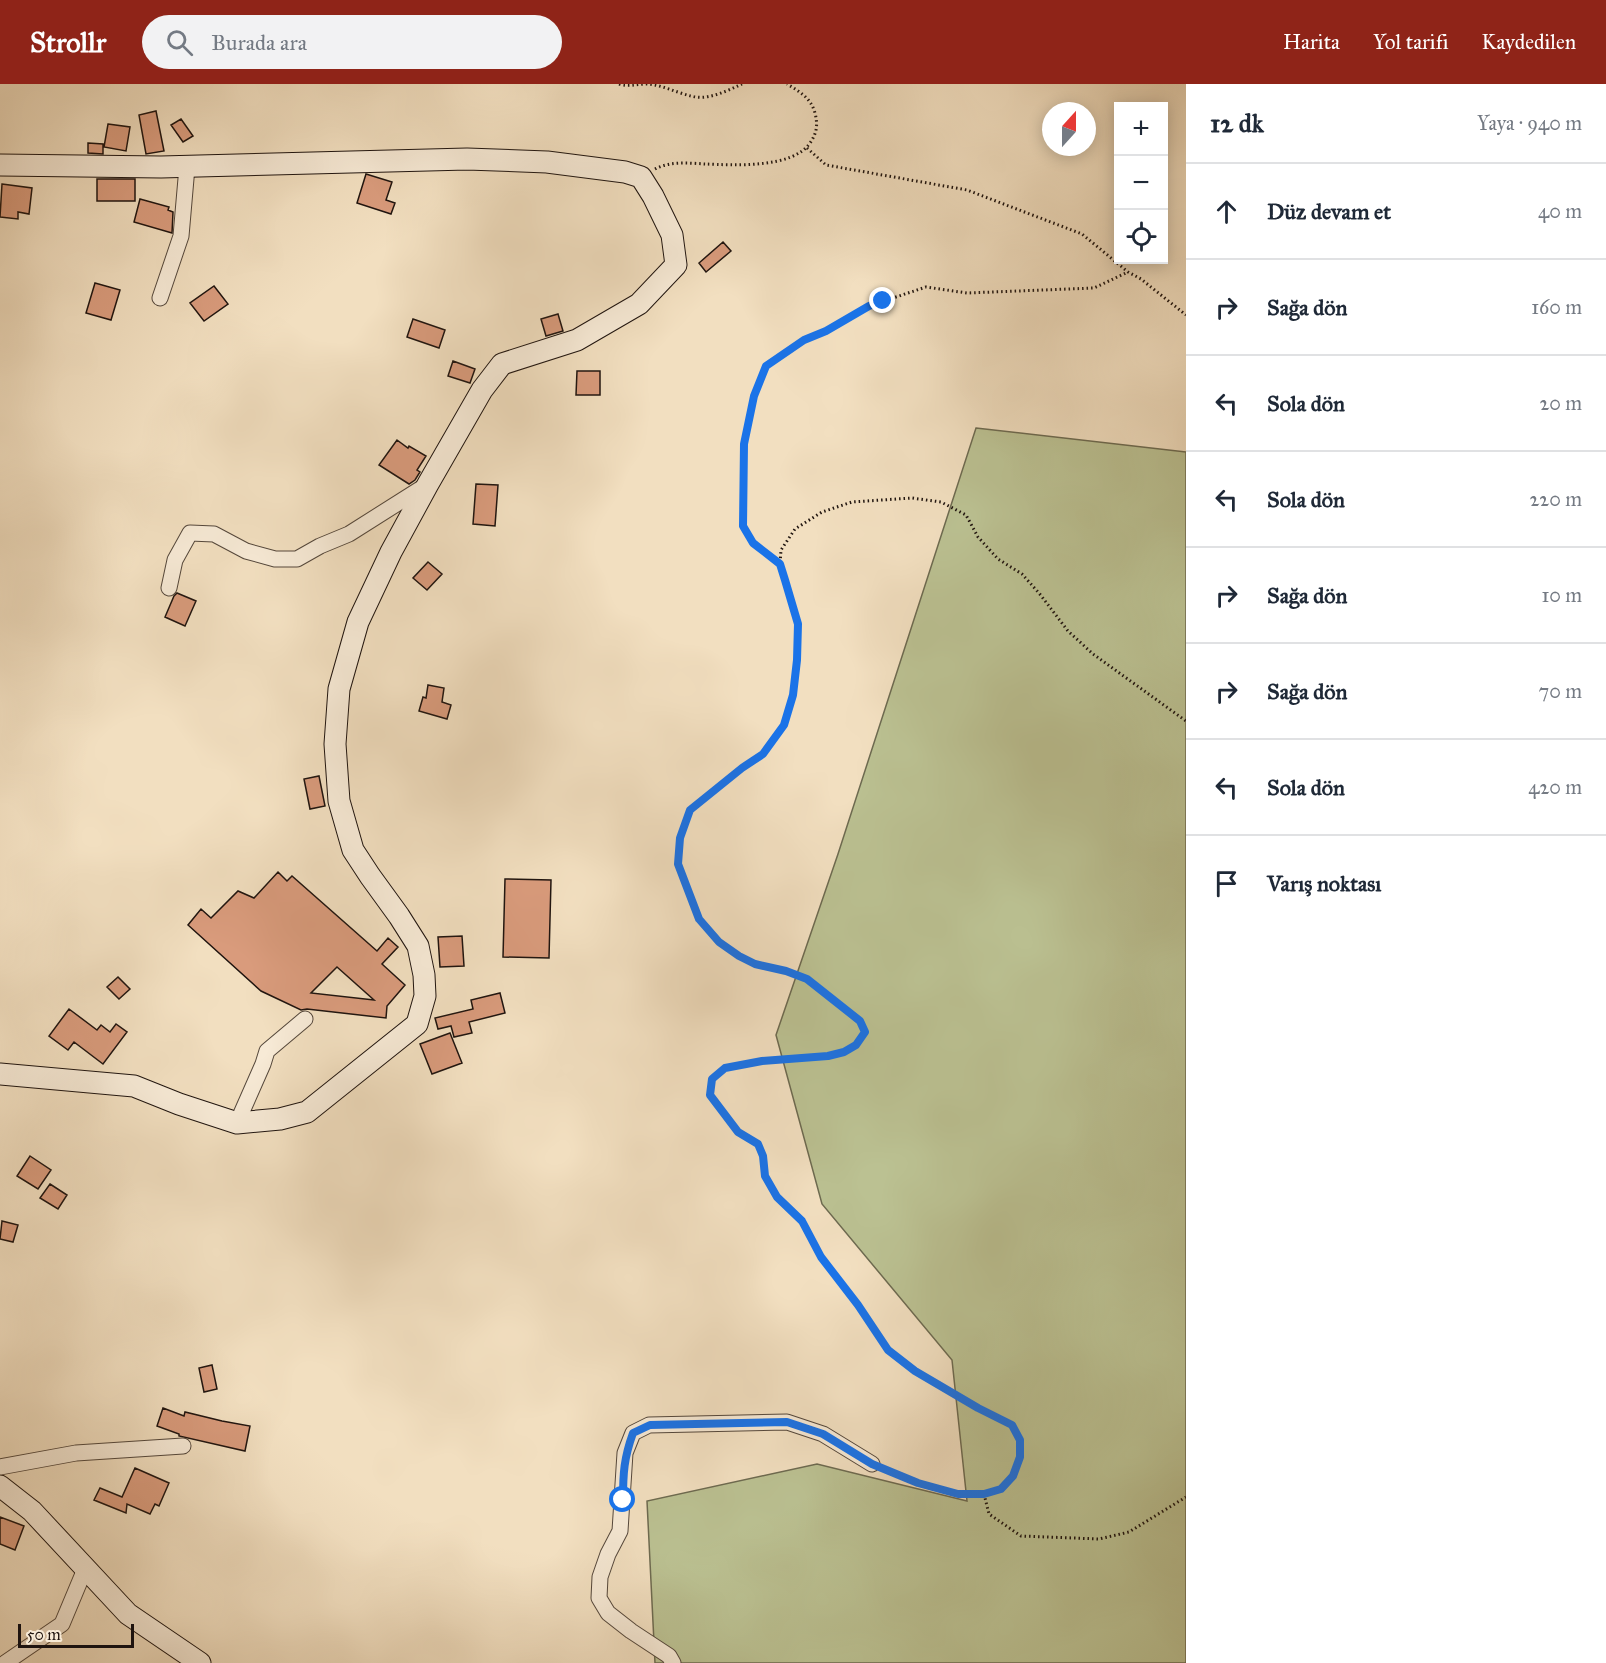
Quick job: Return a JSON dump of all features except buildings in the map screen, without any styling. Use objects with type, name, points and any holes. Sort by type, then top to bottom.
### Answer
[{"type":"street","points":[[0,165],[187,167],[467,159],[548,162],[625,172],[641,177],[653,196],[672,235],[676,265],[639,304],[577,340],[502,364],[482,390],[428,483],[391,552],[358,622],[339,689],[335,744],[339,801],[353,850],[418,946],[424,975],[424,996],[417,1024],[307,1112],[280,1119],[237,1123],[134,1086],[0,1074]]},
{"type":"street","points":[[160,298],[181,236],[187,167]]},
{"type":"street","points":[[169,588],[174,560],[190,533],[214,534],[246,551],[275,559],[297,559],[349,534],[428,483]]},
{"type":"street","points":[[237,1123],[267,1051],[305,1019]]},
{"type":"street","points":[[673,1663],[669,1656],[631,1632],[608,1613],[599,1598],[600,1576],[620,1531],[625,1453],[633,1433],[650,1425],[787,1422],[823,1434],[872,1464]]},
{"type":"street","points":[[0,1467],[76,1453],[183,1446]]},
{"type":"street","points":[[0,1486],[32,1511],[128,1614],[200,1663]]},
{"type":"street","points":[[5,1663],[62,1624],[85,1569]]},
{"type":"path","points":[[619,84],[626,86],[647,84],[672,89],[689,96],[705,98],[742,84]]},
{"type":"path","points":[[641,177],[663,165],[766,162],[789,158],[807,148],[814,137],[817,125],[814,110],[807,98],[787,84]]},
{"type":"path","points":[[807,148],[826,165],[967,190],[1082,234],[1186,315]]},
{"type":"path","points":[[780,564],[753,543],[743,526],[744,444],[754,396],[766,366],[804,340],[826,331],[869,306],[926,287],[968,293],[1094,288],[1128,272]]},
{"type":"path","points":[[872,1464],[918,1483],[958,1494],[984,1494],[1001,1489],[1013,1476],[1020,1457],[1020,1440],[1012,1425],[915,1371],[888,1350],[858,1305],[821,1257],[802,1221],[777,1197],[765,1176],[763,1156],[758,1144],[738,1132],[710,1095],[712,1079],[725,1068],[762,1061],[828,1056],[844,1052],[856,1045],[865,1032],[860,1021],[807,979],[786,971],[755,964],[719,942],[699,919],[678,864],[680,838],[690,810],[763,754],[784,725],[793,695],[798,624],[780,564],[781,550],[795,529],[822,512],[852,502],[912,498],[941,502],[966,515],[978,537],[998,559],[1022,574],[1068,631],[1093,654],[1186,721]]},
{"type":"path","points":[[984,1494],[989,1514],[1021,1536],[1099,1539],[1129,1532],[1186,1497]]},
{"type":"green space","points":[[976,428],[1186,452],[1186,1663],[655,1663],[647,1501],[817,1464],[967,1501],[952,1360],[822,1204],[776,1035],[838,854]]},
{"type":"route","points":[[623,1500],[625,1453],[633,1433],[650,1425],[787,1422],[823,1434],[872,1464],[918,1483],[958,1494],[984,1494],[1001,1489],[1013,1476],[1020,1457],[1020,1440],[1012,1425],[915,1371],[888,1350],[858,1305],[821,1257],[802,1221],[777,1197],[765,1176],[763,1156],[758,1144],[738,1132],[710,1095],[712,1079],[725,1068],[762,1061],[828,1056],[844,1052],[856,1045],[865,1032],[860,1021],[807,979],[786,971],[755,964],[719,942],[699,919],[678,864],[680,838],[690,810],[763,754],[784,725],[793,695],[798,624],[785,580],[780,564],[753,543],[743,526],[744,444],[754,396],[766,366],[804,340],[883,301]]}]
